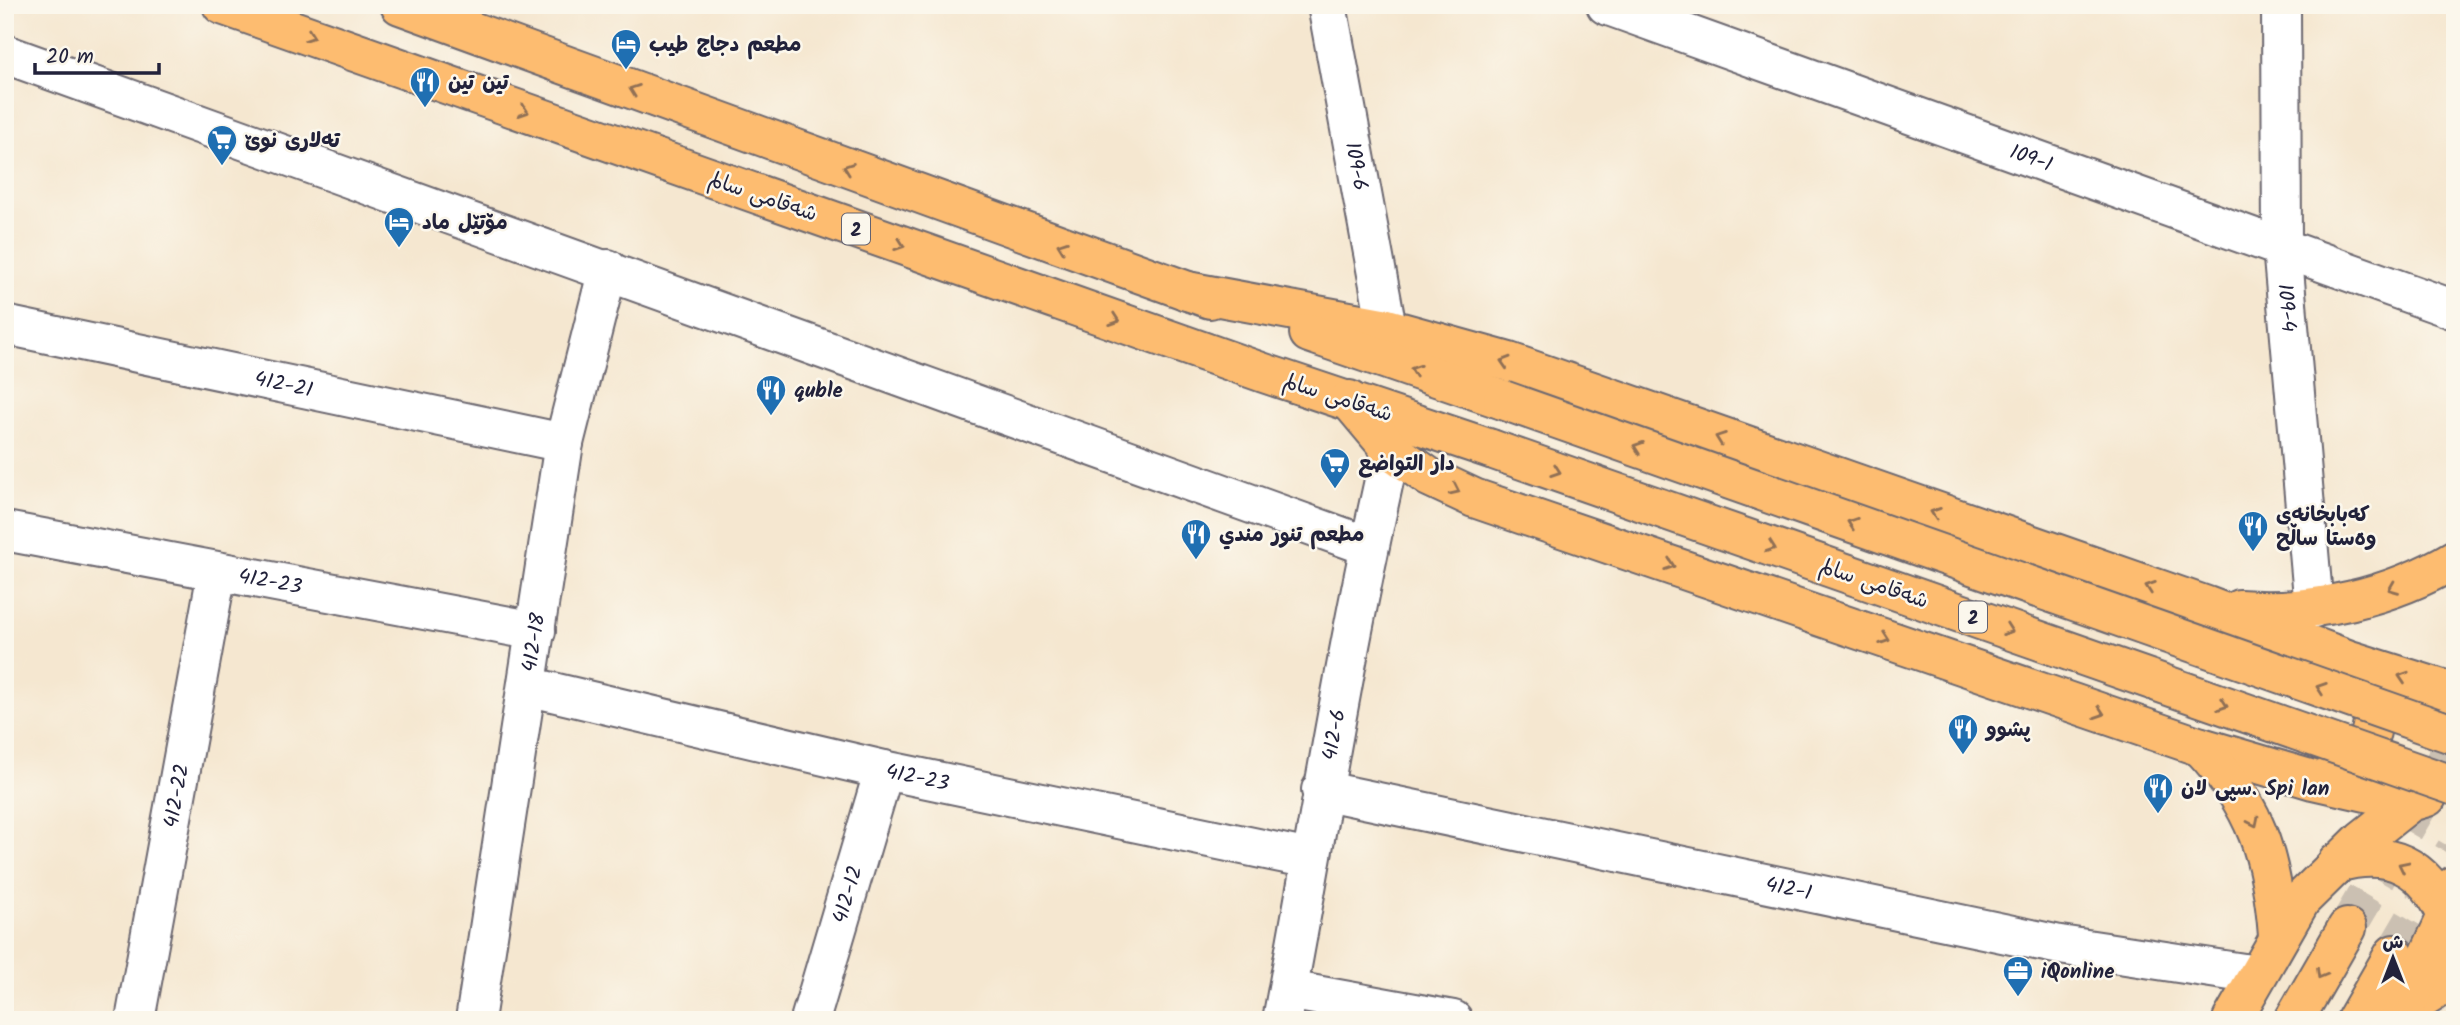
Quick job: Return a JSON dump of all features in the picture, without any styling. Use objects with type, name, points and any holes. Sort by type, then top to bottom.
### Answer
[{"type":"main road","name":"شەقامی سالم","points":[[222,5],[1264,373],[1491,449],[2455,787]]},
{"type":"main road","name":"2","points":[[400,5],[1187,291],[2455,735]]},
{"type":"main road","points":[[1187,291],[1387,328],[1509,362],[2455,694]]},
{"type":"main road","points":[[1349,400],[1391,450],[1429,477],[1474,498],[2201,747],[2313,780],[2410,802]]},
{"type":"main road","points":[[2207,606],[2260,610],[2314,608],[2376,594],[2435,571],[2455,559]]},
{"type":"main road","points":[[2313,780],[2348,765],[2368,743],[2373,728],[2370,692],[2352,660]]},
{"type":"main road","points":[[2201,747],[2238,792],[2260,833],[2270,867],[2278,936]]},
{"type":"main road","points":[[2232,1020],[2301,900],[2337,863],[2410,802],[2455,787]]},
{"type":"main road","points":[[2337,863],[2359,857],[2381,857],[2403,864],[2423,877],[2437,894],[2451,900],[2401,1015]]},
{"type":"main road","points":[[2294,1020],[2347,928]]},
{"type":"main road","points":[[2356,1020],[2394,954]]},
{"type":"main road","points":[[2401,1015],[2455,978]]},
{"type":"street","name":"109-6","points":[[1327,5],[1387,328]]},
{"type":"street","name":"109-1","points":[[1606,5],[2455,310]]},
{"type":"street","name":"109-4","points":[[2281,5],[2282,247],[2314,608]]},
{"type":"street","points":[[5,54],[608,269],[1368,546]]},
{"type":"street","name":"412-18","points":[[475,1020],[564,443],[608,269]]},
{"type":"street","name":"412-21","points":[[5,325],[564,443]]},
{"type":"street","name":"412-6","points":[[1285,1005],[1321,790],[1368,546],[1391,450]]},
{"type":"street","name":"412-23","points":[[5,531],[536,631]]},
{"type":"street","name":"412-22","points":[[135,1020],[217,572]]},
{"type":"street","name":"412-23","points":[[527,686],[884,770],[1310,859]]},
{"type":"street","name":"412-12","points":[[819,1014],[884,770]]},
{"type":"street","name":"412-1","points":[[1321,790],[2060,945],[2257,975]]},
{"type":"street","points":[[1285,1005],[1453,1020]]},
{"type":"tunnel","points":[[2347,928],[2455,743]]},
{"type":"tunnel","points":[[2394,954],[2455,850]]},
{"type":"place","name":"مطعم دجاج طيب","points":[[626,71]]},
{"type":"place","name":"تين تين","points":[[425,109]]},
{"type":"place","name":"تەلاری نوێ","points":[[222,167]]},
{"type":"place","name":"مۆتێل ماد","points":[[399,249]]},
{"type":"place","name":"quble","points":[[771,417]]},
{"type":"place","name":"دار التواضع","points":[[1335,490]]},
{"type":"place","name":"کەبابخانەی وەستا ساڵح","points":[[2253,553]]},
{"type":"place","name":"مطعم تنور مندي","points":[[1196,561]]},
{"type":"place","name":"پشوو","points":[[1963,756]]},
{"type":"place","name":"سپی لان. Spi lan","points":[[2158,815]]},
{"type":"place","name":"iQonline","points":[[2018,998]]}]
